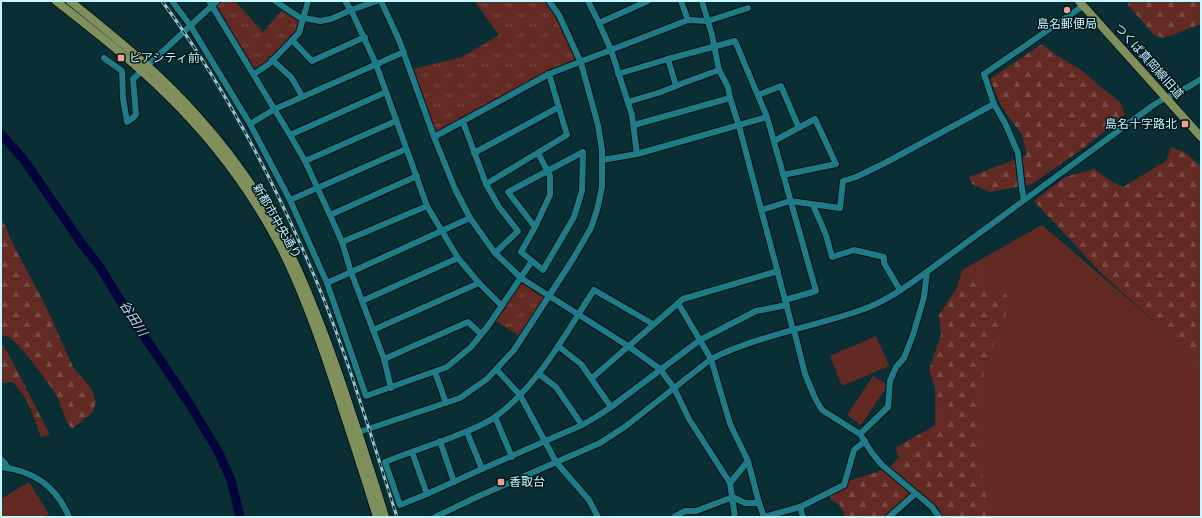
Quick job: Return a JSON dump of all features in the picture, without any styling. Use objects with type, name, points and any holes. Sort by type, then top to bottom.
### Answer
[{"type":"main road","name":"新都市中央通り","points":[[56,1],[144,68]]},
{"type":"main road","name":"新都市中央通り","points":[[70,1],[144,68],[214,147],[246,190],[279,245],[295,277],[355,433],[385,517]]},
{"type":"main road","name":"つくば真岡線旧道","points":[[1081,3],[1201,137]]},
{"type":"main road","name":"新都市中央通り","points":[[355,433],[377,517]]},
{"type":"street","points":[[172,1],[190,25],[250,124],[290,200],[327,283],[366,396],[447,367],[471,347],[502,306],[532,261]]},
{"type":"street","points":[[104,58],[122,71],[123,98],[127,122],[136,114],[133,79],[190,25],[210,3],[217,1]]},
{"type":"street","points":[[275,1],[299,17],[320,21],[331,19],[377,1]]},
{"type":"street","points":[[254,74],[269,64],[299,33],[308,1]]},
{"type":"street","points":[[345,1],[351,10],[376,64],[427,206],[458,258],[479,283],[502,306]]},
{"type":"street","points":[[381,1],[400,40],[434,137],[455,190],[470,218],[495,253],[521,278],[628,346],[660,369],[674,388],[689,419],[730,483],[735,517]]},
{"type":"street","points":[[355,433],[460,398],[487,379],[514,350],[550,296],[591,228],[602,187],[602,160],[598,125],[581,63],[559,15],[549,1]]},
{"type":"street","points":[[588,1],[611,50],[628,102],[634,125],[637,154]]},
{"type":"street","points":[[599,23],[648,1]]},
{"type":"street","points":[[681,1],[688,20]]},
{"type":"street","points":[[702,1],[719,70],[728,87],[762,210],[805,374],[815,398],[822,410],[860,434],[872,453],[882,465],[932,507],[939,517]]},
{"type":"street","points":[[210,3],[305,161],[342,242],[351,272],[384,359],[391,388]]},
{"type":"street","points":[[1024,200],[1018,153],[1005,123],[994,104],[984,74],[1081,3]]},
{"type":"street","points":[[434,137],[549,74],[581,63],[688,20],[708,21],[748,8]]},
{"type":"street","points":[[292,40],[312,60],[364,37]]},
{"type":"street","points":[[618,74],[735,41],[767,117],[816,291],[786,303],[756,311],[700,340],[611,407],[582,425],[400,505],[385,462],[467,432],[495,417],[520,395],[539,374],[594,290],[653,324]]},
{"type":"street","points":[[250,124],[275,109],[302,96],[404,52]]},
{"type":"street","points":[[668,59],[676,86]]},
{"type":"street","points":[[272,60],[291,78],[302,96]]},
{"type":"street","points":[[628,102],[661,92],[719,70]]},
{"type":"street","points":[[486,184],[567,135],[549,74]]},
{"type":"street","points":[[435,517],[600,443],[711,359],[749,343],[864,309],[900,290],[927,272],[1152,106],[1166,97],[1186,89],[1201,79]]},
{"type":"street","points":[[758,95],[781,86],[799,128]]},
{"type":"street","points":[[290,135],[386,92]]},
{"type":"street","points":[[634,125],[730,98]]},
{"type":"street","points":[[762,210],[790,201],[840,208],[843,181],[856,177],[885,163],[994,104]]},
{"type":"street","points":[[474,153],[559,107]]},
{"type":"street","points":[[602,160],[637,154],[767,117]]},
{"type":"street","points":[[774,141],[815,119],[836,164],[783,175]]},
{"type":"street","points":[[305,161],[396,121]]},
{"type":"street","points":[[463,122],[486,184],[499,207],[518,231],[495,253]]},
{"type":"street","points":[[290,200],[406,149]]},
{"type":"street","points":[[535,227],[508,192],[547,170],[583,152],[582,191],[574,217],[543,270],[520,252],[535,227],[550,195],[550,176],[547,170],[538,153]]},
{"type":"street","points":[[330,215],[417,176]]},
{"type":"street","points":[[813,205],[826,235],[832,257],[854,250],[884,257],[884,263],[900,290]]},
{"type":"street","points":[[342,242],[427,206]]},
{"type":"street","points":[[327,283],[470,218]]},
{"type":"street","points":[[362,301],[458,258]]},
{"type":"street","points":[[592,378],[683,298],[778,271]]},
{"type":"street","points":[[860,434],[888,408],[890,381],[896,367],[904,358],[915,328],[924,297],[927,272]]},
{"type":"street","points":[[373,330],[479,283]]},
{"type":"street","points":[[678,303],[711,359],[730,424],[748,461],[759,504],[764,517],[800,507],[844,485],[854,450],[865,441]]},
{"type":"street","points":[[384,359],[468,322],[481,334]]},
{"type":"street","points":[[558,346],[581,364],[611,407]]},
{"type":"street","points":[[497,370],[520,395],[556,462],[589,500],[598,517]]},
{"type":"street","points":[[434,372],[446,403]]},
{"type":"street","points":[[539,374],[556,387],[582,425]]},
{"type":"street","points":[[495,417],[512,457]]},
{"type":"street","points":[[467,432],[482,469]]},
{"type":"street","points":[[440,442],[454,482]]},
{"type":"street","points":[[412,452],[427,494]]},
{"type":"street","points":[[1,459],[8,468]]},
{"type":"street","points":[[730,483],[748,461]]},
{"type":"street","points":[[1,467],[32,475],[51,489],[61,500],[69,517]]},
{"type":"street","points":[[889,517],[915,494]]},
{"type":"street","points":[[674,517],[685,511],[696,511],[733,498],[745,503],[759,504]]},
{"type":"street","points":[[800,507],[803,517]]},
{"type":"green space","points":[[217,1],[235,1],[263,32],[285,7],[304,18],[299,33],[254,74],[212,6]]},
{"type":"green space","points":[[474,1],[549,1],[581,63],[549,74],[434,137],[409,70],[462,57],[499,35]]},
{"type":"green space","points":[[1128,1],[1201,1],[1201,24],[1164,38],[1154,35],[1128,5]]},
{"type":"green space","points":[[1042,44],[1084,72],[1120,102],[1125,115],[1085,147],[1032,184],[990,192],[972,184],[969,177],[1027,155],[1022,135],[1001,106],[990,79]]},
{"type":"green space","points":[[1171,147],[1186,153],[1201,166],[1201,371],[1162,328],[1102,274],[1034,201],[1065,177],[1094,169],[1112,182],[1123,187],[1166,161]]},
{"type":"green space","points":[[1,217],[15,248],[46,307],[73,367],[91,388],[96,401],[93,412],[72,429],[65,418],[55,394],[36,367],[21,348],[8,337],[1,336]]},
{"type":"green space","points":[[1042,225],[1162,328],[1201,371],[1201,517],[968,517],[935,467],[935,367],[962,270]]},
{"type":"green space","points":[[977,266],[986,267],[979,280],[985,286],[1006,294],[1009,299],[1006,315],[984,369],[977,443],[987,502],[995,517],[943,517],[937,507],[916,489],[883,517],[845,517],[840,505],[831,500],[830,487],[889,468],[899,457],[895,448],[943,421],[941,407],[929,369],[941,335],[939,315],[963,278]]},
{"type":"green space","points":[[521,278],[550,296],[522,338],[493,319]]},
{"type":"green space","points":[[876,336],[889,366],[842,386],[830,356]]},
{"type":"green space","points":[[1,343],[8,353],[50,435],[41,437],[30,408],[18,388],[12,382],[1,383]]},
{"type":"green space","points":[[873,376],[888,385],[861,425],[847,415]]},
{"type":"green space","points":[[29,482],[49,514],[44,517],[1,517],[1,499]]},
{"type":"waterway","name":"谷田川","points":[[1,134],[24,160],[82,244],[100,267],[118,297],[189,403],[219,453],[231,480],[240,517]]},
{"type":"railway","points":[[162,1],[202,59],[239,121],[273,185],[303,250],[317,282],[342,349],[397,517]]},
{"type":"place","name":"島名郵便局","points":[[1067,10]]},
{"type":"place","name":"ピアシティ前","points":[[121,58]]},
{"type":"place","name":"島名十字路北","points":[[1185,124]]},
{"type":"place","name":"香取台","points":[[501,482]]}]
